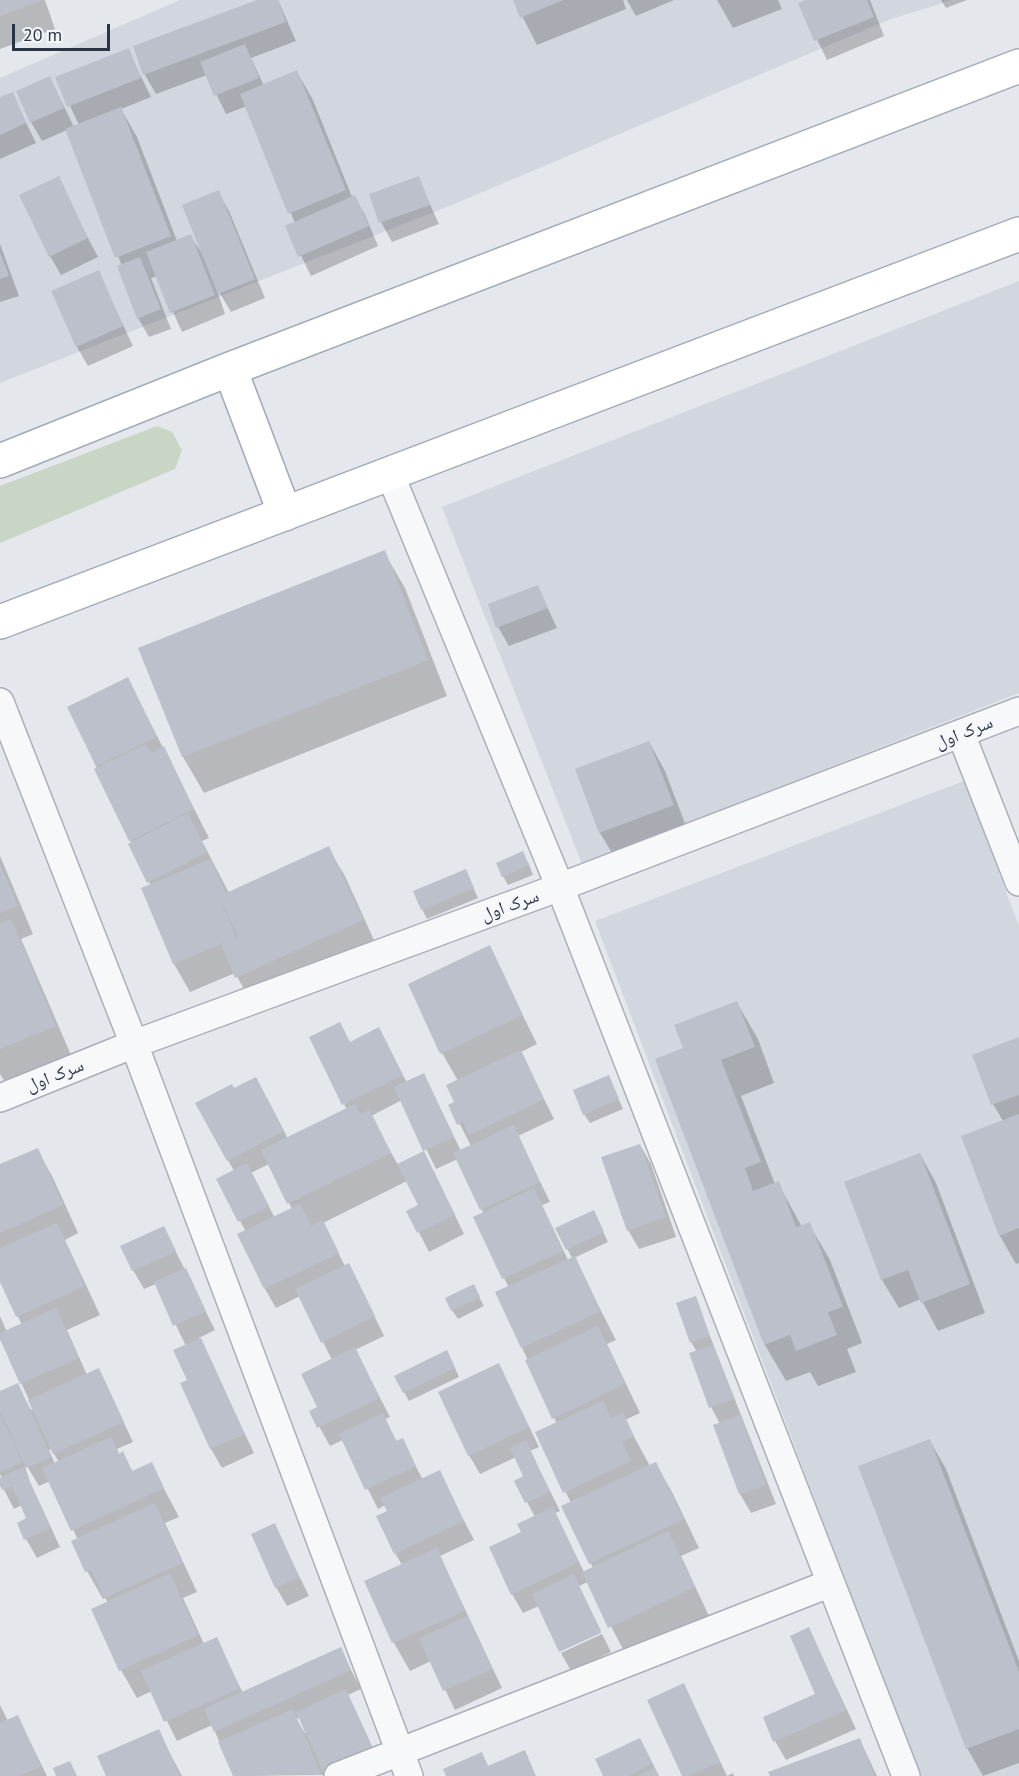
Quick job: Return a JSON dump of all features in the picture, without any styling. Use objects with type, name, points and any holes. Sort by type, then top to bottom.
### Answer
[{"type":"main road","points":[[0,461],[230,369],[1019,66]]},
{"type":"main road","points":[[0,622],[1019,234]]},
{"type":"main road","points":[[230,369],[285,514]]},
{"type":"street","points":[[390,474],[560,887],[906,1776]]},
{"type":"street","points":[[0,702],[134,1044],[404,1764]]},
{"type":"street","name":"سرک‌ اول","points":[[0,1098],[134,1044],[560,887],[1019,711]]},
{"type":"street","points":[[961,734],[1019,882]]},
{"type":"street","points":[[338,1776],[404,1764],[831,1583]]},
{"type":"shaded area","points":[[180,0],[952,0],[891,19],[452,205],[0,383],[0,78]]},
{"type":"shaded area","points":[[1019,281],[1019,693],[582,864],[442,507]]},
{"type":"shaded area","points":[[964,781],[1019,926],[1019,1776],[920,1776],[595,921]]},
{"type":"green space","points":[[157,426],[172,432],[182,450],[175,469],[0,543],[0,486]]},
{"type":"building","points":[[0,0],[42,0],[0,16]]},
{"type":"building","points":[[257,0],[278,0],[286,22],[143,75],[133,46]]},
{"type":"building","points":[[513,0],[563,0],[520,18]]},
{"type":"building","points":[[805,0],[867,0],[874,17],[814,41],[798,3]]},
{"type":"building","points":[[245,44],[259,78],[214,96],[200,62]]},
{"type":"building","points":[[129,48],[141,78],[67,107],[55,77]]},
{"type":"building","points":[[297,70],[346,190],[288,214],[240,94]]},
{"type":"building","points":[[50,76],[64,108],[30,123],[16,91]]},
{"type":"building","points":[[13,92],[26,123],[0,135],[0,97]]},
{"type":"building","points":[[121,107],[171,236],[115,258],[65,129]]},
{"type":"building","points":[[59,176],[88,238],[49,257],[19,195]]},
{"type":"building","points":[[419,176],[430,205],[379,223],[369,194]]},
{"type":"building","points":[[219,190],[255,279],[218,294],[182,205]]},
{"type":"building","points":[[355,195],[369,226],[298,257],[285,226]]},
{"type":"building","points":[[191,234],[215,295],[170,313],[146,252]]},
{"type":"building","points":[[0,252],[9,276],[0,279]]},
{"type":"building","points":[[140,257],[161,309],[137,319],[117,266]]},
{"type":"building","points":[[99,270],[123,326],[76,347],[51,291]]},
{"type":"building","points":[[385,550],[428,660],[182,757],[138,648]]},
{"type":"building","points":[[538,585],[548,608],[496,628],[488,604]]},
{"type":"building","points":[[128,677],[157,737],[96,766],[67,707]]},
{"type":"building","points":[[649,741],[674,805],[599,833],[575,769]]},
{"type":"building","points":[[146,744],[150,753],[164,746],[194,809],[129,841],[94,769]]},
{"type":"building","points":[[188,813],[207,852],[147,883],[128,844]]},
{"type":"building","points":[[329,846],[363,920],[235,978],[221,945],[228,941],[173,964],[141,888],[211,859],[226,893]],"holes":[[[219,897],[238,937],[236,938]]]},
{"type":"building","points":[[523,851],[529,865],[502,877],[496,863]]},
{"type":"building","points":[[0,864],[18,906],[0,913]]},
{"type":"building","points":[[466,869],[474,888],[421,910],[413,891]]},
{"type":"building","points":[[11,919],[56,1026],[0,1049],[0,924]]},
{"type":"building","points":[[490,945],[523,1015],[440,1054],[408,984]]},
{"type":"building","points":[[737,1001],[755,1047],[721,1060],[761,1162],[745,1168],[753,1191],[779,1181],[796,1227],[810,1222],[843,1307],[828,1312],[837,1335],[796,1351],[790,1335],[764,1345],[655,1059],[683,1048],[674,1025]]},
{"type":"building","points":[[340,1022],[350,1042],[379,1027],[403,1075],[342,1105],[309,1037]]},
{"type":"building","points":[[1019,1037],[1019,1095],[991,1105],[972,1055]]},
{"type":"building","points":[[521,1050],[544,1099],[469,1135],[463,1122],[457,1125],[448,1105],[454,1102],[446,1085]]},
{"type":"building","points":[[424,1073],[454,1137],[423,1151],[394,1087]]},
{"type":"building","points":[[609,1075],[619,1099],[583,1115],[573,1090]]},
{"type":"building","points":[[256,1077],[284,1131],[227,1161],[195,1103],[232,1084],[234,1088]]},
{"type":"building","points":[[355,1104],[360,1114],[370,1110],[391,1153],[287,1204],[261,1150]]},
{"type":"building","points":[[1019,1114],[1019,1228],[999,1236],[961,1136]]},
{"type":"building","points":[[514,1125],[540,1182],[480,1210],[453,1153]]},
{"type":"building","points":[[640,1144],[666,1217],[627,1231],[601,1157]]},
{"type":"building","points":[[38,1148],[63,1205],[0,1233],[0,1164]]},
{"type":"building","points":[[424,1151],[455,1215],[417,1233],[406,1211],[418,1205],[397,1164]]},
{"type":"building","points":[[920,1153],[970,1284],[921,1303],[908,1270],[881,1280],[844,1182]]},
{"type":"building","points":[[247,1163],[269,1206],[238,1222],[216,1179]]},
{"type":"building","points":[[534,1188],[563,1251],[502,1279],[473,1217]]},
{"type":"building","points":[[300,1204],[311,1226],[323,1220],[339,1253],[264,1289],[237,1234]]},
{"type":"building","points":[[594,1210],[604,1232],[566,1250],[555,1228]]},
{"type":"building","points":[[57,1223],[85,1286],[16,1317],[0,1282],[0,1248]]},
{"type":"building","points":[[164,1226],[176,1251],[132,1271],[120,1246]]},
{"type":"building","points":[[575,1256],[601,1311],[521,1348],[495,1292]]},
{"type":"building","points":[[349,1263],[375,1316],[321,1343],[295,1289]]},
{"type":"building","points":[[186,1268],[206,1311],[173,1326],[154,1282]]},
{"type":"building","points":[[474,1284],[480,1297],[451,1311],[445,1298]]},
{"type":"building","points":[[696,1296],[710,1336],[690,1343],[676,1303]]},
{"type":"building","points":[[56,1308],[79,1358],[20,1384],[0,1339],[0,1333]]},
{"type":"building","points":[[598,1326],[625,1384],[552,1419],[525,1360]]},
{"type":"building","points":[[201,1338],[245,1434],[210,1449],[180,1383],[187,1380],[173,1350]]},
{"type":"building","points":[[713,1345],[734,1399],[709,1408],[689,1353]]},
{"type":"building","points":[[355,1347],[380,1398],[317,1428],[309,1411],[317,1407],[301,1374]]},
{"type":"building","points":[[447,1350],[455,1368],[403,1393],[394,1376]]},
{"type":"building","points":[[499,1363],[529,1427],[468,1456],[438,1392]]},
{"type":"building","points":[[99,1368],[124,1422],[53,1454],[28,1400]]},
{"type":"building","points":[[18,1383],[51,1457],[26,1468],[0,1410],[0,1391]]},
{"type":"building","points":[[603,1401],[611,1418],[623,1412],[634,1436],[622,1441],[631,1461],[563,1493],[535,1432]]},
{"type":"building","points":[[383,1413],[396,1441],[403,1438],[416,1466],[365,1490],[339,1434]]},
{"type":"building","points":[[0,1414],[22,1462],[0,1472]]},
{"type":"building","points":[[740,1415],[766,1485],[739,1494],[713,1425]]},
{"type":"building","points":[[111,1437],[119,1454],[123,1451],[132,1471],[152,1462],[164,1488],[71,1531],[42,1468]]},
{"type":"building","points":[[930,1439],[1019,1672],[1019,1729],[966,1749],[858,1466]]},
{"type":"building","points":[[526,1440],[550,1492],[525,1503],[514,1481],[523,1476],[510,1448]]},
{"type":"building","points":[[656,1462],[684,1519],[589,1564],[561,1506]]},
{"type":"building","points":[[23,1467],[50,1528],[24,1540],[17,1523],[26,1518],[12,1486],[2,1490],[0,1486],[0,1478]]},
{"type":"building","points":[[440,1470],[464,1521],[394,1554],[376,1516],[387,1511],[380,1498]]},
{"type":"building","points":[[155,1503],[182,1563],[104,1598],[91,1570],[85,1572],[71,1541]]},
{"type":"building","points":[[553,1507],[579,1562],[511,1595],[489,1547],[521,1532],[517,1524]]},
{"type":"building","points":[[275,1523],[299,1577],[275,1588],[251,1534]]},
{"type":"building","points":[[668,1531],[695,1587],[608,1628],[582,1572]]},
{"type":"building","points":[[437,1548],[465,1611],[392,1643],[364,1581]]},
{"type":"building","points":[[170,1573],[198,1635],[119,1671],[91,1609]]},
{"type":"building","points":[[574,1574],[601,1633],[559,1652],[532,1594]]},
{"type":"building","points":[[468,1616],[492,1669],[443,1691],[419,1638]]},
{"type":"building","points":[[809,1627],[846,1710],[773,1742],[763,1717],[815,1694],[790,1636]]},
{"type":"building","points":[[217,1637],[240,1688],[164,1722],[141,1671]]},
{"type":"building","points":[[341,1647],[351,1670],[214,1732],[204,1709]]},
{"type":"building","points":[[684,1683],[720,1762],[688,1776],[682,1776],[647,1700]]},
{"type":"building","points":[[346,1689],[376,1755],[325,1776],[296,1712]]},
{"type":"building","points":[[293,1709],[321,1774],[233,1776],[218,1742]]},
{"type":"building","points":[[18,1715],[41,1766],[19,1776],[0,1776],[0,1723]]},
{"type":"building","points":[[159,1729],[180,1776],[106,1776],[97,1756]]},
{"type":"building","points":[[640,1738],[653,1764],[627,1776],[603,1776],[595,1759]]},
{"type":"building","points":[[860,1738],[874,1776],[770,1776],[768,1772]]},
{"type":"building","points":[[525,1750],[536,1776],[446,1776],[443,1769],[482,1752],[488,1766]]},
{"type":"building","points":[[70,1761],[77,1776],[56,1776],[53,1768]]},
{"type":"building","points":[[655,1768],[658,1776],[638,1776]]}]
